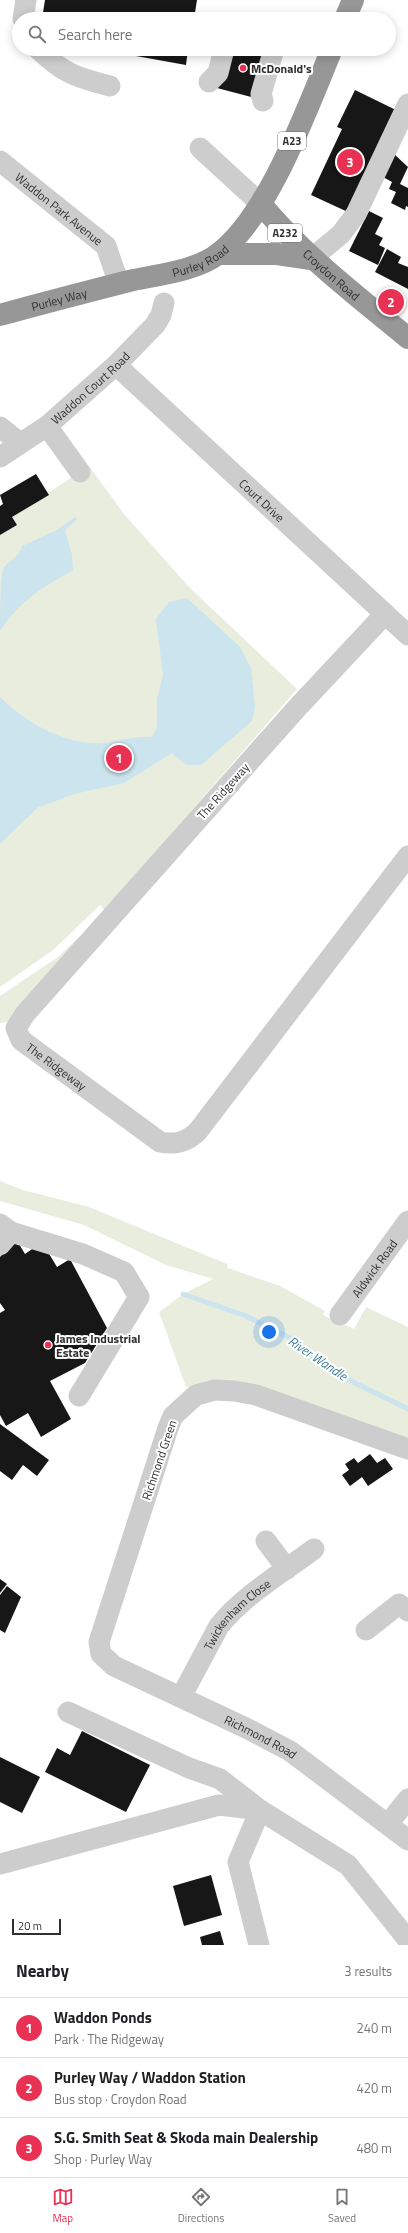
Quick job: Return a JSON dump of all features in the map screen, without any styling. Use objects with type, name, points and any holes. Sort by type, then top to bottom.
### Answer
[{"type":"highway","points":[[348,12],[353,0]]},
{"type":"highway","name":"A23","points":[[261,204],[287,154],[329,56]]},
{"type":"highway","name":"Purley Road","points":[[119,284],[167,273],[204,261],[218,254],[239,235],[261,204]]},
{"type":"highway","name":"Croydon Road","points":[[261,204],[286,235],[311,259],[408,338]]},
{"type":"highway","points":[[218,254],[277,254],[311,259]]},
{"type":"highway","name":"Purley Way","points":[[0,315],[119,284]]},
{"type":"street","points":[[24,12],[26,0]]},
{"type":"street","points":[[45,56],[58,68],[80,78],[110,86]]},
{"type":"street","points":[[209,82],[218,73],[222,56]]},
{"type":"street","points":[[262,101],[261,94],[272,56]]},
{"type":"street","points":[[311,259],[342,234],[356,214],[408,104]]},
{"type":"street","points":[[200,148],[261,204]]},
{"type":"street","name":"Waddon Park Avenue","points":[[0,161],[106,246],[119,284]]},
{"type":"street","name":"Waddon Court Road","points":[[0,457],[47,426],[116,365],[155,325],[161,315],[164,303]]},
{"type":"street","name":"Court Drive","points":[[116,365],[408,635]]},
{"type":"street","points":[[47,426],[80,472]]},
{"type":"street","points":[[0,427],[20,443]]},
{"type":"street","name":"The Ridgeway","points":[[385,614],[297,708],[24,1014],[16,1028],[21,1040],[160,1142],[177,1143],[187,1140],[198,1131],[408,856]]},
{"type":"street","name":"Aldwick Road","points":[[340,1315],[408,1221]]},
{"type":"street","points":[[4,1233],[83,1254],[124,1272],[139,1297],[79,1396]]},
{"type":"street","name":"Richmond Green","points":[[101,1654],[99,1642],[168,1428],[173,1416],[196,1395],[215,1390],[256,1396],[408,1449]]},
{"type":"street","points":[[266,1541],[287,1569]]},
{"type":"street","name":"Twickenham Close","points":[[181,1697],[219,1626],[227,1616],[247,1598],[314,1549]]},
{"type":"street","points":[[366,1630],[399,1604],[408,1611]]},
{"type":"street","name":"Richmond Road","points":[[101,1654],[114,1666],[246,1728],[290,1751],[408,1840]]},
{"type":"street","points":[[68,1712],[189,1768],[220,1779],[260,1810],[348,1865],[408,1940]]},
{"type":"street","points":[[388,1824],[408,1799]]},
{"type":"street","points":[[0,1864],[219,1805],[260,1810]]},
{"type":"street","points":[[259,1945],[238,1862],[260,1810]]},
{"type":"shaded area","points":[[89,466],[124,514],[190,588],[297,689],[105,910],[100,905],[53,950],[0,987],[0,535],[17,525],[12,517],[49,495],[48,493]]},
{"type":"shaded area","points":[[93,924],[13,1021],[0,1023],[0,996],[58,957]]},
{"type":"shaded area","points":[[0,1181],[23,1190],[89,1207],[227,1264],[228,1268],[280,1286],[325,1311],[323,1315],[354,1329],[366,1307],[408,1327],[408,1447],[230,1385],[186,1387],[159,1312],[183,1294],[213,1279],[166,1265],[84,1225],[0,1201]]},
{"type":"water","points":[[75,517],[77,519],[65,530],[72,555],[73,570],[32,596],[15,611],[0,631],[3,569],[16,557],[22,546],[57,530]]},
{"type":"water","points":[[187,598],[240,647],[251,668],[255,707],[252,721],[201,765],[186,765],[172,753],[124,783],[74,794],[37,808],[0,844],[0,697],[10,707],[34,724],[61,737],[75,741],[104,743],[134,738],[152,737],[157,727],[157,699],[163,675],[156,619],[169,602]]},
{"type":"building","points":[[45,0],[197,0],[195,12],[43,12]]},
{"type":"building","points":[[136,56],[187,56],[186,65]]},
{"type":"building","name":"McDonald's","points":[[226,56],[266,56],[255,98],[217,88]]},
{"type":"building","points":[[355,90],[398,111],[350,213],[311,195],[342,129],[337,127]]},
{"type":"building","points":[[394,154],[408,167],[400,184],[408,188],[408,207],[406,206],[405,210],[391,203],[396,192],[389,189],[392,182],[383,177]]},
{"type":"building","points":[[369,211],[383,218],[375,234],[383,238],[379,245],[385,248],[378,265],[349,251]]},
{"type":"building","points":[[387,249],[401,257],[398,263],[408,267],[408,289],[375,272]]},
{"type":"building","points":[[36,474],[49,495],[12,517],[17,525],[0,535],[0,506],[3,504],[0,495]]},
{"type":"building","name":"James Industrial Estate","points":[[16,1239],[25,1254],[42,1242],[57,1267],[70,1259],[107,1328],[85,1363],[50,1381],[71,1419],[41,1437],[28,1413],[6,1426],[0,1415],[0,1313],[5,1310],[0,1303],[0,1257]]},
{"type":"building","points":[[0,1424],[49,1460],[37,1476],[23,1465],[12,1480],[0,1471]]},
{"type":"building","points":[[370,1454],[377,1463],[385,1458],[393,1469],[368,1486],[362,1477],[350,1486],[342,1475],[349,1470],[345,1464],[354,1458],[358,1463]]},
{"type":"building","points":[[0,1579],[7,1584],[0,1593]]},
{"type":"building","points":[[7,1586],[21,1597],[5,1633],[0,1630],[0,1595]]},
{"type":"building","points":[[82,1731],[150,1765],[126,1812],[45,1772],[57,1748],[70,1755]]},
{"type":"building","points":[[0,1757],[40,1777],[22,1813],[0,1802]]},
{"type":"building","points":[[211,1875],[222,1915],[184,1926],[173,1886]]},
{"type":"building","points":[[220,1931],[224,1945],[202,1945],[200,1937]]},
{"type":"waterway","name":"River Wandle","points":[[183,1294],[246,1316],[292,1339],[328,1367],[357,1384],[408,1409]]},
{"type":"place","name":"McDonald's","points":[[243,68]]},
{"type":"place","name":"S.G. Smith Seat & Skoda main Dealership","points":[[350,162]]},
{"type":"place","name":"Purley Way / Waddon Station","points":[[391,302]]},
{"type":"place","name":"Waddon Ponds","points":[[119,758]]},
{"type":"place","name":"James Industrial Estate","points":[[48,1345]]}]
